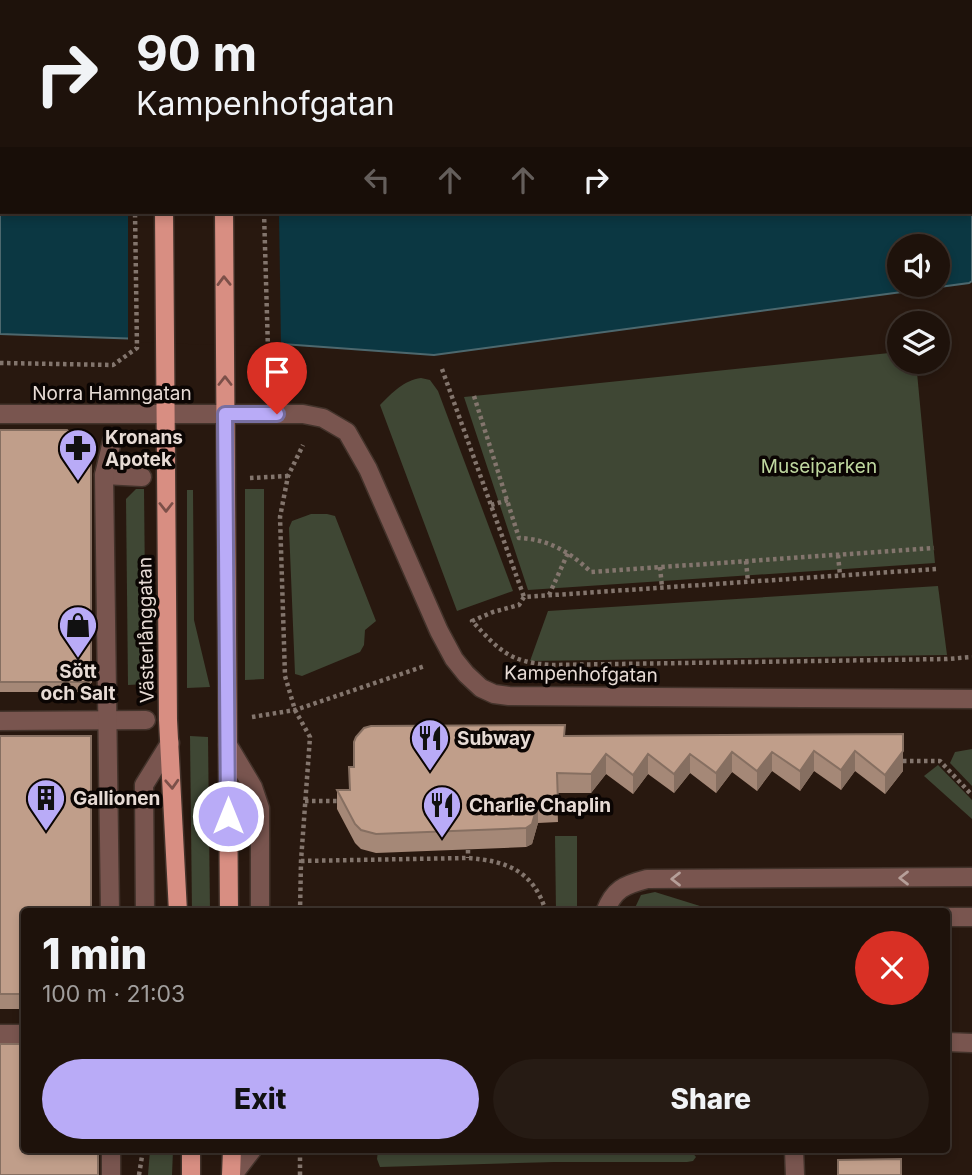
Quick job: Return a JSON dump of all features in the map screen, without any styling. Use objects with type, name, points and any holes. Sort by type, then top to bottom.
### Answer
[{"type":"main road","name":"Västerlånggatan","points":[[164,214],[170,743],[178,908]]},
{"type":"main road","points":[[224,214],[229,908]]},
{"type":"main road","points":[[191,1153],[191,1175]]},
{"type":"main road","points":[[232,1153],[232,1175]]},
{"type":"street","name":"Norra Hamngatan","points":[[0,414],[225,414]]},
{"type":"street","name":"Kampenhofgatan","points":[[225,414],[303,414],[323,418],[347,432],[368,469],[446,645],[466,674],[481,688],[494,694],[972,699]]},
{"type":"street","points":[[110,908],[104,475],[112,441]]},
{"type":"street","points":[[104,475],[142,477]]},
{"type":"street","points":[[0,721],[146,719]]},
{"type":"street","points":[[145,908],[144,785],[170,743]]},
{"type":"street","points":[[228,745],[253,787],[260,808],[260,908]]},
{"type":"street","points":[[607,908],[616,891],[647,879],[972,877]]},
{"type":"street","points":[[950,917],[972,917]]},
{"type":"street","points":[[0,1034],[21,1034]]},
{"type":"street","points":[[950,1042],[972,1043]]},
{"type":"street","points":[[111,1153],[111,1175]]},
{"type":"street","points":[[232,1175],[250,1153]]},
{"type":"street","points":[[794,1153],[795,1175]]},
{"type":"path","points":[[0,363],[113,365],[136,348],[135,214]]},
{"type":"path","points":[[264,214],[268,351],[304,365],[304,374]]},
{"type":"path","points":[[442,369],[524,597]]},
{"type":"path","points":[[474,396],[519,538],[549,543],[568,553],[591,572],[934,548]]},
{"type":"path","points":[[300,908],[300,861],[310,737],[295,710],[285,676],[280,517],[288,476],[303,445]]},
{"type":"path","points":[[250,478],[288,476]]},
{"type":"path","points":[[491,505],[508,500]]},
{"type":"path","points":[[548,595],[568,553]]},
{"type":"path","points":[[838,555],[840,575]]},
{"type":"path","points":[[746,561],[748,582]]},
{"type":"path","points":[[660,567],[662,587]]},
{"type":"path","points":[[524,597],[936,569]]},
{"type":"path","points":[[524,597],[519,605],[472,621],[504,651],[516,659],[533,664],[972,657]]},
{"type":"path","points":[[248,718],[295,710],[425,666]]},
{"type":"path","points":[[903,761],[940,761],[972,795]]},
{"type":"path","points":[[305,802],[349,800]]},
{"type":"path","points":[[468,850],[468,858]]},
{"type":"path","points":[[300,861],[468,858],[491,860],[523,874],[536,888],[544,908]]},
{"type":"path","points":[[139,1175],[143,1153]]},
{"type":"path","points":[[299,1175],[300,1153]]},
{"type":"green space","name":"Museiparken","points":[[887,353],[887,374],[917,374],[935,563],[528,590],[464,397]]},
{"type":"green space","points":[[421,378],[430,380],[438,391],[513,591],[457,611],[380,405],[404,384]]},
{"type":"green space","points":[[136,489],[144,489],[146,684],[128,685],[126,499]]},
{"type":"green space","points":[[245,489],[264,489],[264,679],[245,680]]},
{"type":"green space","points":[[187,490],[193,490],[194,620],[210,687],[187,688]]},
{"type":"green space","points":[[311,514],[335,516],[376,621],[365,630],[364,645],[360,652],[302,676],[295,674],[289,528],[292,521]]},
{"type":"green space","points":[[938,586],[947,655],[530,661],[548,611]]},
{"type":"green space","points":[[190,736],[208,737],[210,908],[192,908]]},
{"type":"green space","points":[[972,749],[972,786],[950,763],[955,752]]},
{"type":"green space","points":[[938,765],[972,800],[972,819],[924,776]]},
{"type":"green space","points":[[555,836],[577,836],[577,908],[556,908]]},
{"type":"green space","points":[[655,892],[701,908],[635,908],[641,895]]},
{"type":"green space","points":[[150,1153],[173,1153],[172,1175],[148,1175]]},
{"type":"green space","points":[[378,1153],[693,1153],[696,1157],[687,1162],[554,1162],[380,1167]]},
{"type":"water","points":[[0,214],[972,214],[972,281],[969,283],[950,286],[950,234],[887,234],[887,294],[434,355],[282,344],[0,334]]},
{"type":"pier","points":[[128,214],[279,214],[281,347],[128,342]]},
{"type":"building","points":[[0,430],[67,430],[91,455],[91,682],[0,682]]},
{"type":"building","points":[[565,725],[564,736],[903,734],[903,751],[885,775],[855,751],[841,770],[814,751],[800,771],[772,752],[757,771],[732,752],[716,773],[690,754],[674,774],[648,754],[633,775],[606,754],[591,774],[557,773],[558,803],[538,803],[532,824],[526,828],[376,834],[361,830],[355,824],[337,790],[350,790],[349,767],[354,767],[354,742],[364,728],[371,726]]},
{"type":"building","name":"Gallionen","points":[[0,736],[91,736],[91,908],[21,908],[21,994],[0,994]]},
{"type":"building","points":[[0,1044],[21,1044],[21,1153],[98,1153],[98,1175],[0,1175]]},
{"type":"building","points":[[901,1159],[901,1175],[838,1175],[838,1160]]},
{"type":"place","name":"Kronans Apotek","points":[[78,482]]},
{"type":"place","name":"Sött och Salt","points":[[78,659]]},
{"type":"place","name":"Subway","points":[[430,772]]},
{"type":"place","name":"Gallionen","points":[[46,832]]},
{"type":"place","name":"Charlie Chaplin","points":[[442,839]]},
{"type":"route","points":[[228,816],[225,414],[277,414]]}]
